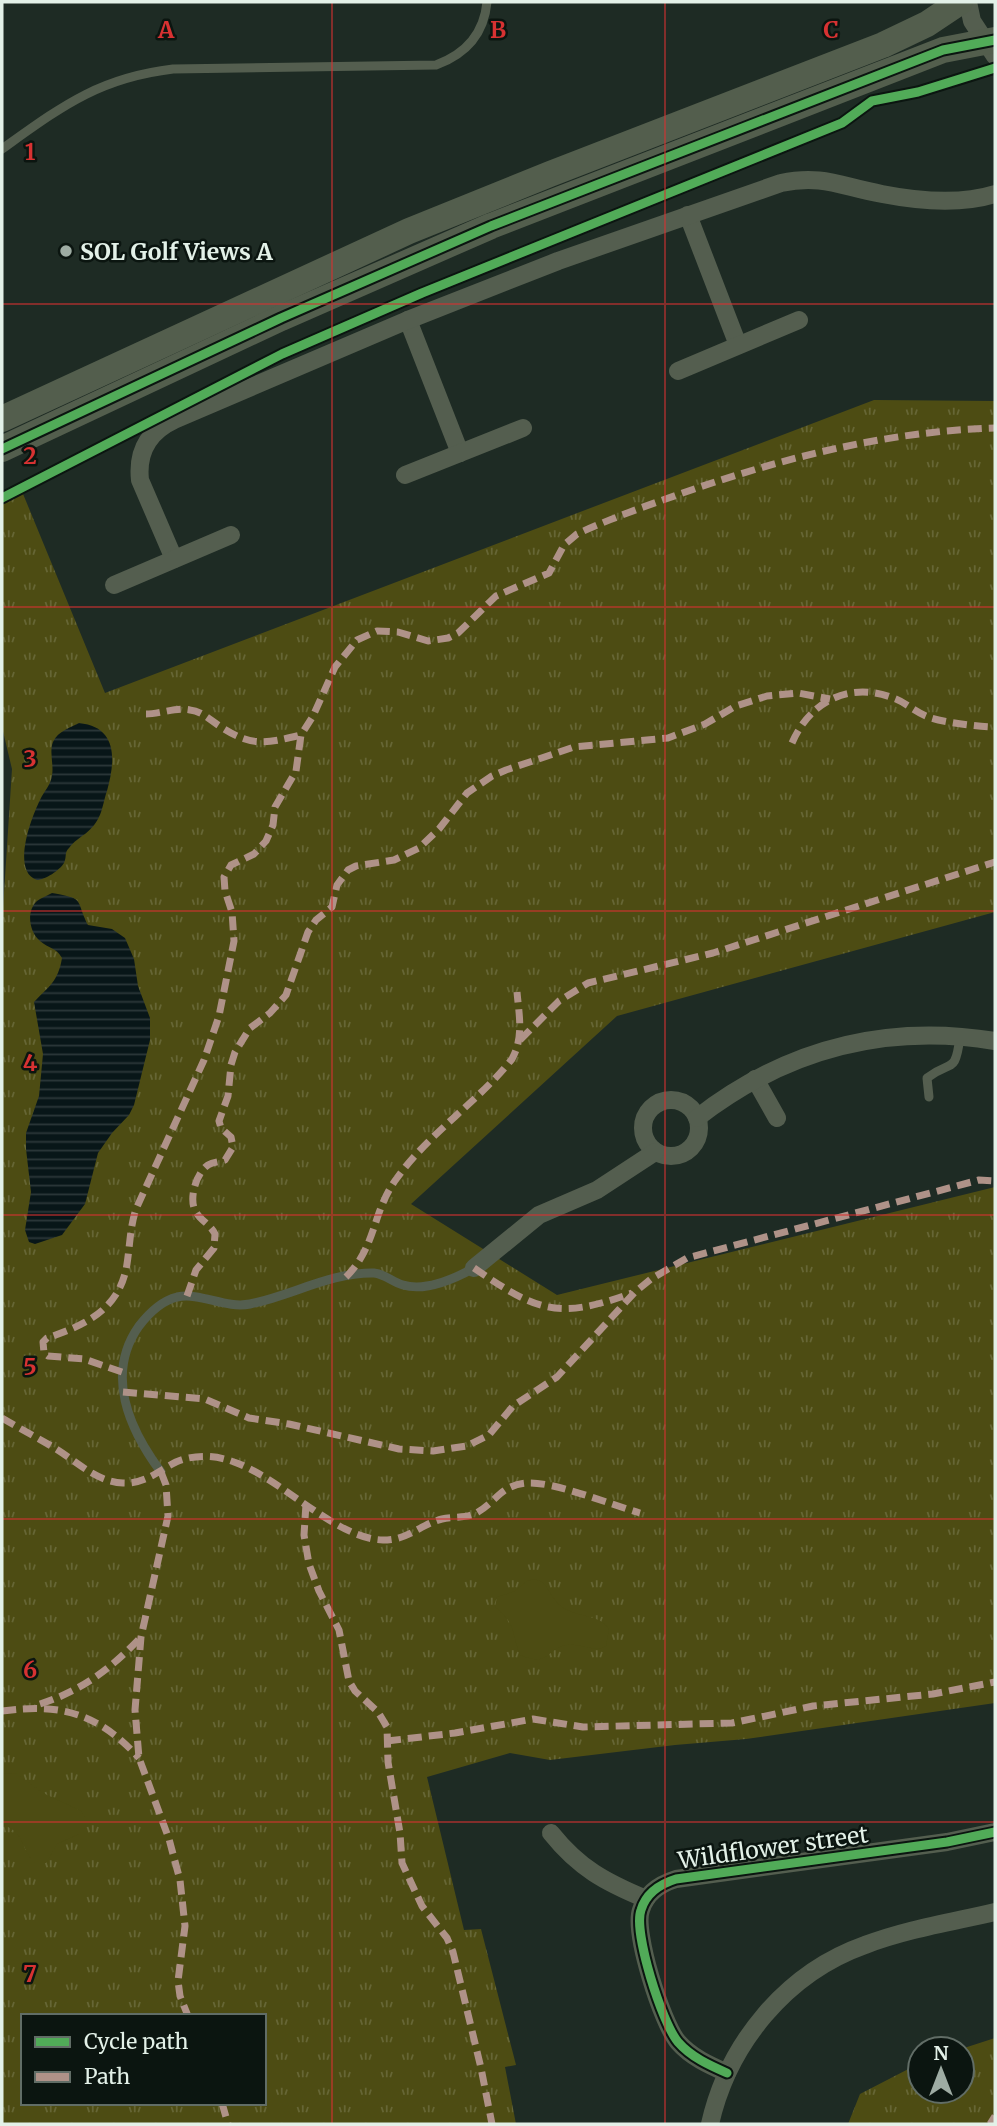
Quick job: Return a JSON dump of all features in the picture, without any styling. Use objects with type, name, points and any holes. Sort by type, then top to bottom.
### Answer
[{"type":"street","points":[[2,419],[409,231],[883,45],[927,24],[960,2]]},
{"type":"street","points":[[968,2],[972,21],[992,46]]},
{"type":"street","points":[[2,449],[281,318],[491,226],[929,55],[957,46],[992,46]]},
{"type":"street","points":[[174,559],[140,480],[141,455],[153,433],[174,420],[408,320],[558,261],[767,187],[809,179],[838,182],[874,192],[912,198],[962,200],[995,194]]},
{"type":"street","points":[[688,215],[738,345]]},
{"type":"street","points":[[408,320],[460,453]]},
{"type":"street","points":[[678,371],[799,320]]},
{"type":"street","points":[[405,475],[523,428]]},
{"type":"street","points":[[114,585],[231,535]]},
{"type":"street","points":[[697,1118],[755,1079],[807,1056],[862,1041],[919,1035],[995,1041]]},
{"type":"street","points":[[755,1079],[777,1118]]},
{"type":"street","points":[[666,1100],[685,1104],[697,1118],[698,1136],[688,1150],[672,1157],[654,1152],[648,1145],[642,1127],[645,1117],[657,1103],[666,1100]]},
{"type":"street","points":[[474,1268],[539,1214],[597,1190],[654,1152]]},
{"type":"street","name":"Wildflower street","points":[[646,1899],[664,1883],[676,1879],[947,1842],[995,1832]]},
{"type":"street","points":[[551,1833],[585,1868],[613,1885],[646,1899],[639,1919],[639,1929],[666,2024],[687,2052],[727,2073]]},
{"type":"street","points":[[710,2124],[727,2073],[747,2038],[773,2005],[815,1970],[838,1956],[876,1941],[995,1912]]},
{"type":"lane","points":[[2,149],[78,97],[124,78],[149,72],[173,69],[436,65],[461,53],[471,44],[484,20],[486,2]]},
{"type":"lane","points":[[929,1097],[927,1078],[954,1064],[960,1037]]},
{"type":"lane","points":[[161,1472],[145,1450],[133,1425],[122,1382],[123,1361],[131,1340],[142,1321],[158,1306],[177,1297],[187,1296],[230,1305],[251,1304],[318,1283],[367,1274],[383,1275],[404,1286],[420,1287],[456,1277],[474,1268]]},
{"type":"green space","points":[[874,400],[995,401],[995,912],[617,1016],[411,1204],[557,1295],[995,1187],[995,1703],[746,1739],[550,1760],[510,1753],[427,1777],[464,1930],[481,1929],[516,2065],[505,2067],[516,2124],[2,2124],[2,924],[12,769],[2,727],[2,500],[21,489],[105,693]]},
{"type":"green space","points":[[534,1579],[545,1585],[562,1607],[604,1623],[609,1629],[606,1646],[598,1649],[567,1645],[537,1659],[520,1655],[510,1624],[495,1607],[497,1597],[515,1591]]},
{"type":"green space","points":[[2,1774],[17,1774],[43,1793],[81,1811],[85,1817],[85,1828],[79,1834],[57,1844],[46,1863],[35,1863],[15,1832],[2,1824]]},
{"type":"green space","points":[[995,2038],[995,2124],[848,2124],[860,2094],[906,2070],[906,2105],[976,2105],[976,2044]]},
{"type":"shaded area","points":[[79,723],[92,726],[108,739],[112,769],[107,791],[96,823],[67,850],[62,866],[37,880],[29,875],[25,866],[28,831],[51,779],[53,742],[61,732]]},
{"type":"shaded area","points":[[52,893],[75,899],[88,925],[112,929],[125,938],[134,959],[138,986],[150,1018],[150,1040],[134,1105],[98,1153],[85,1204],[62,1235],[35,1244],[29,1242],[25,1230],[31,1192],[26,1133],[39,1096],[43,1054],[34,1002],[55,978],[62,958],[36,937],[30,916],[37,901]]},
{"type":"marked path","points":[[122,1372],[84,1359],[48,1356],[44,1353],[43,1342],[99,1313],[109,1304],[123,1280],[136,1209],[204,1060],[219,1016],[234,941],[232,912],[225,891],[224,877],[231,865],[254,854],[266,841],[273,825],[275,807],[296,771],[301,735],[313,716],[335,667],[357,640],[377,631],[398,632],[428,641],[448,638],[458,633],[496,596],[549,573],[564,545],[577,534],[697,488],[770,465],[844,447],[919,434],[995,428]]},
{"type":"marked path","points":[[792,743],[809,716],[821,706],[833,698],[862,692],[893,698],[932,718],[995,727]]},
{"type":"marked path","points":[[187,1296],[196,1270],[214,1248],[215,1234],[196,1212],[193,1194],[204,1169],[210,1164],[225,1160],[233,1147],[231,1137],[221,1128],[219,1121],[228,1096],[235,1052],[250,1028],[270,1013],[286,995],[308,932],[316,920],[332,907],[337,885],[348,870],[356,866],[394,860],[419,848],[439,829],[467,793],[506,770],[574,747],[668,738],[705,724],[736,706],[767,696],[798,693],[830,699]]},
{"type":"marked path","points":[[146,714],[179,709],[194,711],[240,737],[258,742],[301,735]]},
{"type":"marked path","points":[[520,1040],[559,1001],[588,983],[713,953],[995,862]]},
{"type":"marked path","points":[[346,1277],[364,1253],[383,1203],[397,1178],[424,1146],[499,1075],[512,1059],[519,1034],[517,992]]},
{"type":"marked path","points":[[123,1392],[205,1399],[249,1418],[289,1424],[399,1449],[433,1451],[467,1446],[489,1435],[513,1406],[557,1377],[635,1292],[651,1279],[687,1258],[979,1180],[995,1181]]},
{"type":"marked path","points":[[474,1268],[515,1294],[549,1307],[585,1307],[632,1293]]},
{"type":"marked path","points":[[2,1418],[95,1475],[113,1482],[138,1481],[190,1458],[205,1456],[227,1460],[252,1470],[346,1530],[383,1540],[400,1538],[442,1519],[474,1514],[505,1490],[527,1483],[552,1486],[640,1513]]},
{"type":"marked path","points":[[161,1472],[166,1485],[168,1516],[141,1637],[135,1710],[139,1758],[169,1839],[180,1880],[185,1926],[178,1981],[180,1996],[187,2014]]},
{"type":"marked path","points":[[306,1504],[304,1535],[309,1564],[339,1630],[349,1681],[355,1691],[378,1712],[387,1727],[388,1762],[400,1833],[402,1863],[422,1906],[447,1938],[453,1952],[492,2124]]},
{"type":"marked path","points":[[40,1704],[55,1699],[95,1677],[119,1659],[141,1637]]},
{"type":"marked path","points":[[387,1741],[455,1733],[533,1719],[583,1727],[732,1723],[813,1706],[933,1694],[995,1682]]},
{"type":"marked path","points":[[2,1711],[43,1709],[77,1715],[109,1731],[139,1758]]},
{"type":"marked path","points":[[223,2105],[228,2124]]},
{"type":"marked path","points":[[990,2124],[995,2116]]},
{"type":"cycle path","points":[[2,449],[281,318],[491,226],[943,50],[995,40]]},
{"type":"cycle path","points":[[2,498],[282,354],[422,293],[842,123],[872,101],[918,92],[995,68]]},
{"type":"cycle path","points":[[727,2073],[683,2047],[671,2032],[664,2016],[650,1977],[641,1937],[641,1910],[654,1890],[676,1879],[947,1842],[995,1832]]},
{"type":"place","name":"SOL Golf Views A","points":[[66,251]]}]
